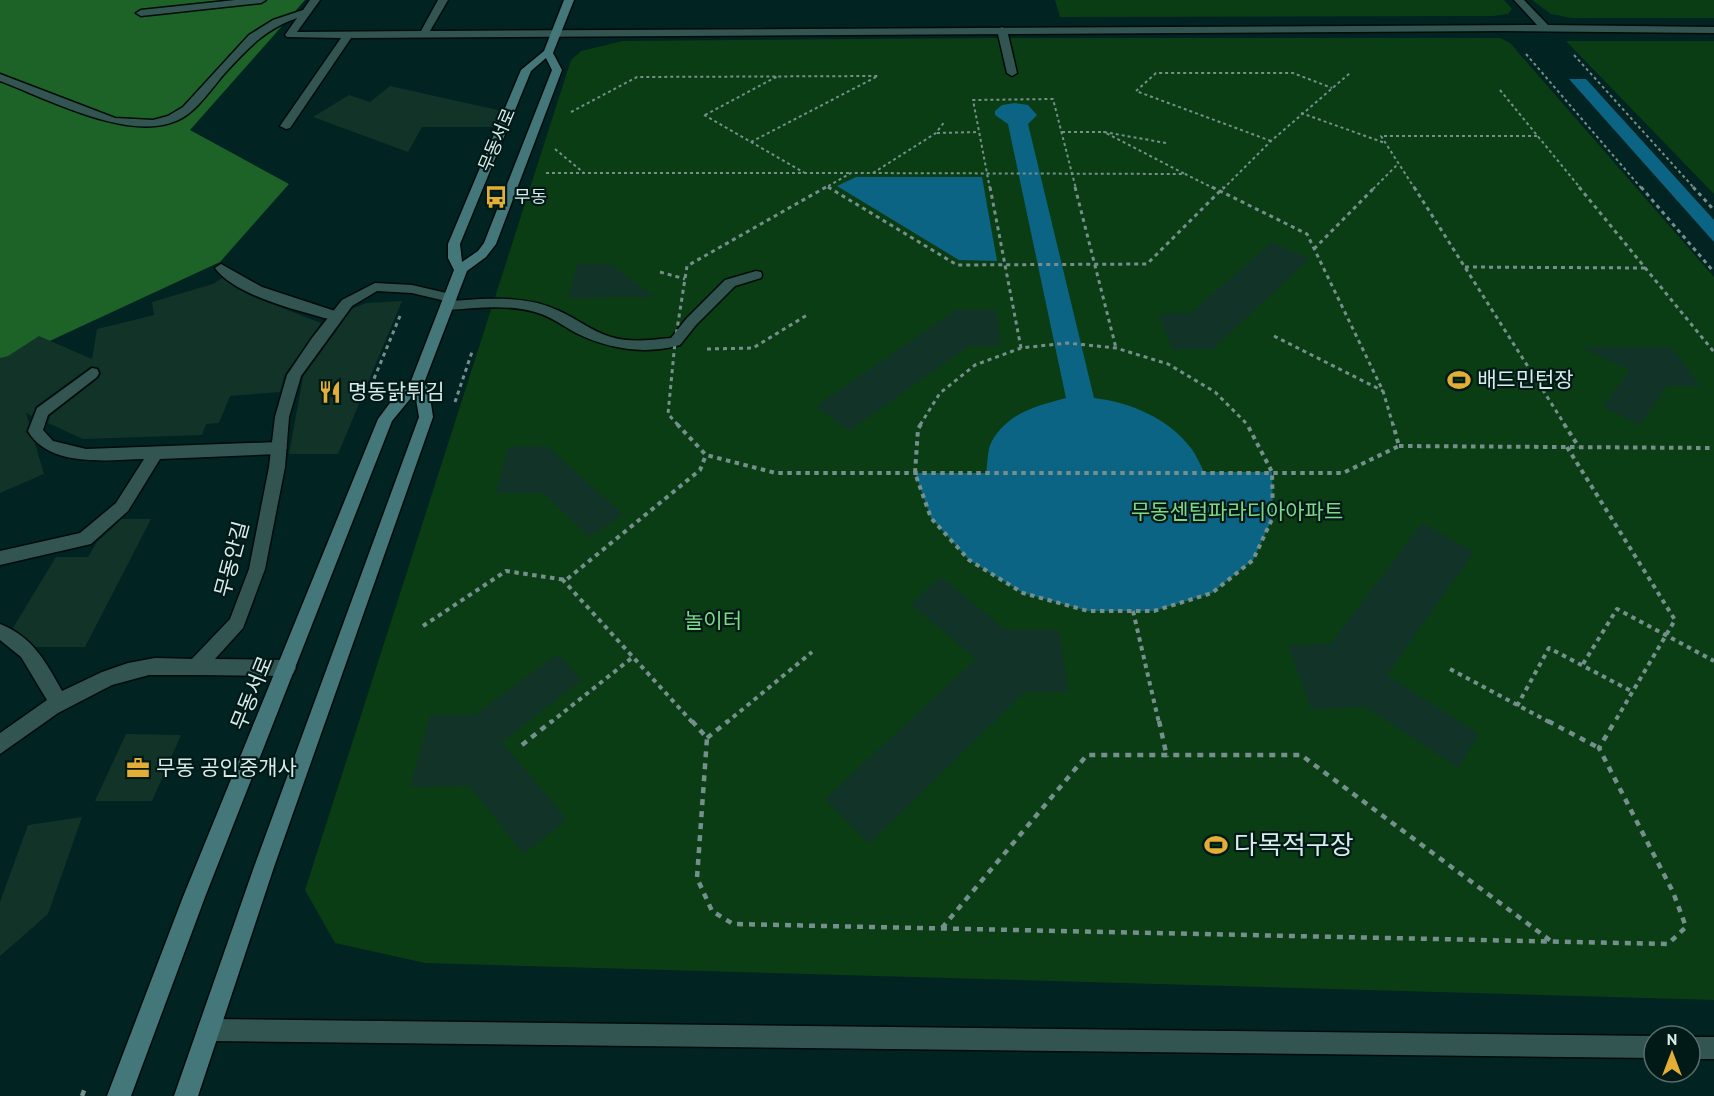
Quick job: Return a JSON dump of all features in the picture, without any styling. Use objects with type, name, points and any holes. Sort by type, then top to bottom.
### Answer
[{"type":"main road","name":"무동서로","points":[[461,269],[455,264],[454,244],[526,70],[548,53],[569,0]]},
{"type":"main road","name":"무동서로","points":[[118,1096],[194,897],[385,419],[407,391],[417,384],[461,269],[482,254],[490,244],[557,69],[548,53]]},
{"type":"main road","points":[[186,1096],[426,417],[424,398],[417,384]]},
{"type":"street","points":[[141,13],[261,0]]},
{"type":"street","points":[[315,0],[291,35],[1545,28],[1714,30]]},
{"type":"street","points":[[424,34],[443,0]]},
{"type":"street","points":[[1519,0],[1545,28]]},
{"type":"street","points":[[0,77],[113,121],[153,123],[172,119],[187,109],[253,37],[276,22],[307,12]]},
{"type":"street","points":[[1002,30],[1012,74]]},
{"type":"street","points":[[286,126],[348,34]]},
{"type":"street","points":[[221,268],[227,276],[275,297],[336,316]]},
{"type":"street","points":[[678,347],[691,322],[730,283],[756,275]]},
{"type":"street","name":"무동안길","points":[[195,667],[237,623],[257,569],[279,448],[282,417],[294,375],[346,303],[375,287],[412,289],[449,302],[518,304],[549,311],[609,343],[637,347],[678,347]]},
{"type":"street","points":[[92,374],[42,412],[35,431],[48,445],[86,455],[279,448]]},
{"type":"street","points":[[0,558],[85,539],[122,507],[156,453]]},
{"type":"street","points":[[0,632],[12,635],[38,665],[59,703]]},
{"type":"street","points":[[0,746],[34,717],[92,684],[150,667],[287,668]]},
{"type":"street","points":[[208,1030],[1642,1047]]},
{"type":"path","points":[[1522,48],[1714,272]]},
{"type":"path","points":[[1567,48],[1714,210]]},
{"type":"path","points":[[1271,141],[1136,91],[1156,74],[1293,72],[1332,88]]},
{"type":"path","points":[[828,186],[957,265],[1147,264],[1271,141],[1301,113],[1350,74]]},
{"type":"path","points":[[779,75],[704,115],[806,173]]},
{"type":"path","points":[[570,113],[637,77],[879,75],[751,142]]},
{"type":"path","points":[[1500,90],[1714,352]]},
{"type":"path","points":[[1021,348],[1003,265],[973,100],[1053,99],[1116,348]]},
{"type":"path","points":[[1301,113],[1385,143]]},
{"type":"path","points":[[873,173],[936,133],[945,121]]},
{"type":"path","points":[[936,133],[980,132]]},
{"type":"path","points":[[1062,132],[1104,132],[1166,143]]},
{"type":"path","points":[[1104,132],[1307,234],[1383,391],[1399,446]]},
{"type":"path","points":[[1539,136],[1381,136],[1579,447]]},
{"type":"path","points":[[551,146],[584,173]]},
{"type":"path","points":[[1314,249],[1398,164]]},
{"type":"path","points":[[545,173],[1185,174]]},
{"type":"path","points":[[851,173],[687,266],[668,414],[706,455],[776,473],[1343,473],[1399,446],[1714,448]]},
{"type":"path","points":[[1464,267],[1646,268]]},
{"type":"path","points":[[660,272],[685,279]]},
{"type":"path","points":[[697,350],[753,348],[807,315]]},
{"type":"path","points":[[1274,336],[1383,391]]},
{"type":"path","points":[[1067,343],[1116,348],[1168,364],[1215,392],[1251,428],[1272,472],[1273,517],[1253,560],[1212,593],[1154,611],[1088,611],[1023,593],[969,560],[931,518],[915,473],[918,429],[940,393],[975,365],[1021,348],[1067,343]]},
{"type":"path","points":[[1567,447],[1675,620],[1599,748]]},
{"type":"path","points":[[423,626],[506,571],[566,580],[700,470],[706,455]]},
{"type":"path","points":[[562,579],[707,738],[697,878],[712,911],[734,924],[1668,944],[1686,927],[1673,892],[1599,748],[1450,669]]},
{"type":"path","points":[[1583,664],[1617,609],[1714,661]]},
{"type":"path","points":[[1133,611],[1167,757]]},
{"type":"path","points":[[1517,706],[1549,648],[1633,692]]},
{"type":"path","points":[[707,738],[812,652]]},
{"type":"path","points":[[522,745],[633,657]]},
{"type":"path","points":[[941,929],[1087,755],[1167,757],[1301,755],[1552,942]]},
{"type":"green space","points":[[0,0],[305,0],[190,130],[289,184],[220,262],[0,364]]},
{"type":"green space","points":[[1055,0],[1504,0],[1512,9],[1508,14],[1493,16],[1060,17]]},
{"type":"green space","points":[[1532,0],[1714,0],[1714,18],[1571,18],[1551,14]]},
{"type":"green space","name":"무동센텀파라디아아파트","points":[[1500,38],[1510,43],[1714,277],[1714,1000],[425,963],[335,943],[305,890],[571,60],[581,51],[623,41]]},
{"type":"green space","points":[[1566,41],[1714,41],[1714,194]]},
{"type":"water","points":[[1569,79],[1586,79],[1714,220],[1714,242]]},
{"type":"water","points":[[1015,103],[1028,105],[1037,115],[1028,124],[1094,398],[1121,403],[1147,413],[1171,428],[1190,447],[1204,472],[1272,472],[1273,517],[1253,560],[1212,593],[1154,611],[1088,611],[1023,593],[969,560],[931,518],[915,473],[986,473],[990,444],[1007,423],[1025,412],[1066,398],[1008,124],[995,115],[995,111],[1002,105]]},
{"type":"water","points":[[856,177],[982,177],[997,261],[959,260],[837,186]]},
{"type":"building","points":[[390,86],[502,111],[495,127],[422,127],[408,152],[313,117],[349,95],[370,102]]},
{"type":"building","points":[[1272,242],[1309,259],[1213,349],[1172,350],[1159,314],[1191,313]]},
{"type":"building","points":[[577,264],[610,264],[655,297],[568,298]]},
{"type":"building","points":[[222,278],[249,295],[321,323],[285,374],[280,392],[230,396],[219,423],[206,424],[202,435],[83,439],[48,423],[50,416],[99,378],[101,374],[99,368],[91,366],[36,406],[32,416],[26,413],[29,423],[26,432],[35,443],[44,474],[0,493],[0,358],[8,356],[39,336],[92,359],[97,329],[154,315],[152,302],[213,284]]},
{"type":"building","points":[[402,301],[338,454],[289,454],[303,377],[352,309],[366,303]]},
{"type":"building","points":[[956,310],[997,310],[1001,346],[969,346],[849,431],[816,406]]},
{"type":"building","points":[[1581,347],[1671,347],[1701,386],[1667,386],[1640,425],[1603,407],[1630,370]]},
{"type":"building","points":[[547,446],[623,514],[590,537],[543,493],[496,493],[508,447]]},
{"type":"building","points":[[122,519],[151,519],[85,647],[36,647],[13,628],[56,557],[88,557],[97,542]]},
{"type":"building","points":[[1422,523],[1474,552],[1387,675],[1479,734],[1458,768],[1366,707],[1311,709],[1288,645],[1330,644]]},
{"type":"building","points":[[941,577],[1006,630],[1059,630],[1069,692],[1025,692],[869,844],[825,799],[976,659],[911,604]]},
{"type":"building","points":[[557,654],[582,680],[502,742],[567,819],[524,854],[469,786],[410,787],[430,715],[475,715]]},
{"type":"building","name":"무동 공인중개사","points":[[126,734],[181,735],[152,801],[95,801]]},
{"type":"building","points":[[82,817],[48,914],[0,956],[0,902],[28,825]]},
{"type":"place","name":"무동","points":[[496,197]]},
{"type":"place","name":"배드민턴장","points":[[1459,380]]},
{"type":"place","name":"명동닭튀김","points":[[330,392]]},
{"type":"place","name":"무동 공인중개사","points":[[138,768]]},
{"type":"place","name":"다목적구장","points":[[1216,845]]},
{"type":"park label","name":"놀이터","points":[[713,621]]}]
